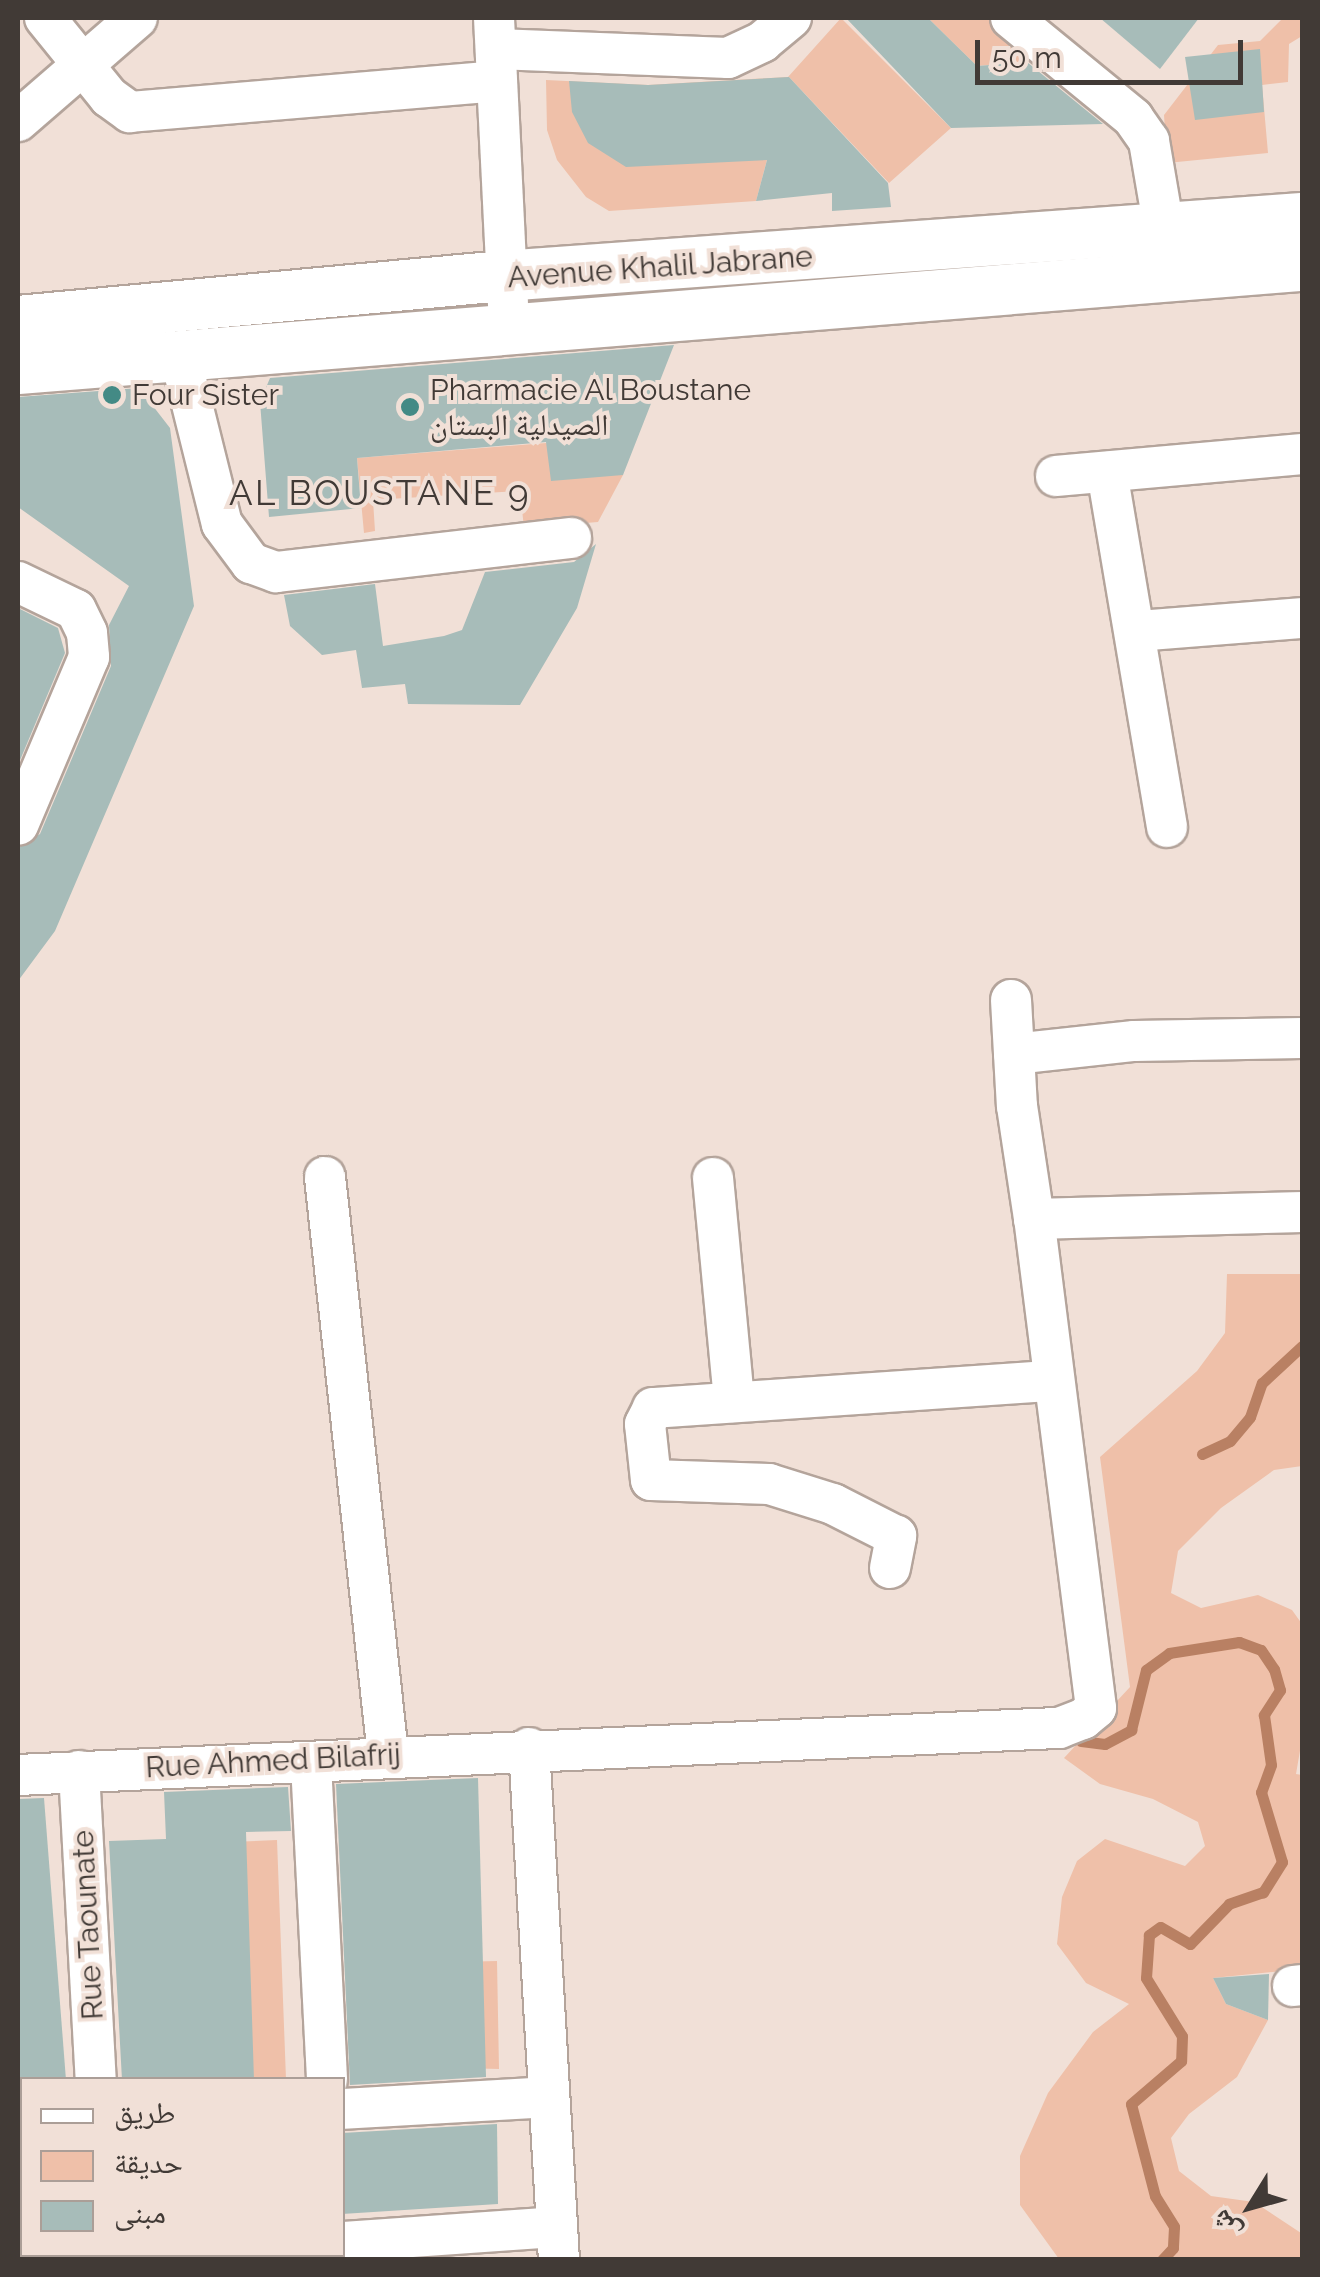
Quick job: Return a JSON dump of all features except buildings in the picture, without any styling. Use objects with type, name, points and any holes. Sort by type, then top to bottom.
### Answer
[{"type":"main road","name":"Avenue Khalil Jabrane","points":[[18,321],[503,276],[1302,218]]},
{"type":"main road","name":"Avenue Khalil Jabrane","points":[[18,368],[1302,266]]},
{"type":"street","points":[[45,18],[109,98],[130,112],[496,49],[728,58],[762,42],[790,18]]},
{"type":"street","points":[[18,121],[137,18]]},
{"type":"street","points":[[1011,18],[1133,118],[1149,141],[1164,229]]},
{"type":"street","points":[[496,49],[503,276],[509,326]]},
{"type":"street","points":[[180,356],[222,524],[251,563],[276,572],[571,538]]},
{"type":"street","points":[[1056,476],[1302,454]]},
{"type":"street","points":[[1107,472],[1137,631],[1167,827]]},
{"type":"street","points":[[18,582],[76,610],[88,633],[88,657],[18,825]]},
{"type":"street","points":[[1137,631],[1302,618]]},
{"type":"street","points":[[890,1568],[896,1536],[833,1504],[769,1484],[651,1480],[645,1424],[654,1408],[1054,1381],[1014,1054],[1011,1000]]},
{"type":"street","points":[[1014,1054],[1134,1041],[1302,1038]]},
{"type":"street","points":[[325,1177],[388,1755]]},
{"type":"street","points":[[713,1178],[734,1402]]},
{"type":"street","points":[[1034,1219],[1302,1212]]},
{"type":"street","name":"Rue Ahmed Bilafrij","points":[[18,1775],[311,1763],[529,1748],[1059,1728],[1083,1719],[1096,1708],[1054,1381]]},
{"type":"street","points":[[346,2248],[558,2244],[529,1748]]},
{"type":"street","points":[[311,1763],[327,2077]]},
{"type":"street","name":"Rue Taounate","points":[[80,1771],[96,2077]]},
{"type":"street","points":[[345,2109],[548,2097]]},
{"type":"green space","points":[[841,18],[951,128],[889,183],[789,77],[756,201],[609,211],[586,197],[557,160],[547,130],[546,80],[648,85],[788,77]]},
{"type":"green space","points":[[928,18],[994,18],[1046,60],[977,66]]},
{"type":"green space","points":[[1283,18],[1302,18],[1302,36],[1289,44],[1288,82],[1262,85],[1268,153],[1167,163],[1164,115],[1218,45],[1260,41]]},
{"type":"green space","points":[[546,443],[623,475],[598,522],[524,528],[520,491],[373,500],[375,531],[364,533],[357,458]]},
{"type":"green space","points":[[1227,1274],[1302,1274],[1302,1466],[1274,1470],[1221,1508],[1178,1551],[1171,1593],[1201,1608],[1258,1595],[1292,1610],[1302,1624],[1302,1739],[1296,1774],[1302,1775],[1302,1969],[1213,1978],[1226,2004],[1268,2020],[1237,2077],[1189,2114],[1171,2138],[1179,2171],[1211,2196],[1254,2202],[1301,2233],[1302,2259],[1059,2259],[1020,2205],[1020,2156],[1048,2093],[1093,2032],[1129,2004],[1086,1983],[1057,1944],[1062,1897],[1077,1861],[1105,1839],[1185,1866],[1205,1846],[1198,1822],[1153,1799],[1100,1784],[1064,1758],[1130,1687],[1100,1457],[1197,1371],[1225,1333]]},
{"type":"green space","points":[[277,1840],[286,2077],[238,2077],[230,1842]]},
{"type":"green space","points":[[497,1961],[499,2069],[459,2068],[456,1962]]},
{"type":"waterway","points":[[1202,1454],[1230,1441],[1250,1417],[1262,1383],[1302,1346]]},
{"type":"waterway","points":[[1081,1741],[1105,1744],[1131,1730],[1146,1670],[1169,1653],[1239,1642],[1261,1650],[1274,1669],[1280,1690],[1264,1715],[1271,1765],[1261,1792],[1282,1862],[1263,1892],[1229,1904],[1190,1944],[1160,1927],[1149,1935],[1146,1978],[1182,2036],[1181,2061],[1131,2104],[1155,2196],[1174,2227],[1173,2248],[1162,2260]]},
{"type":"place","name":"Four Sister","points":[[112,395]]},
{"type":"place","name":"Pharmacie Al Boustane الصيدلية البستان","points":[[410,407]]},
{"type":"district","name":"AL BOUSTANE 9","points":[[380,493]]}]
